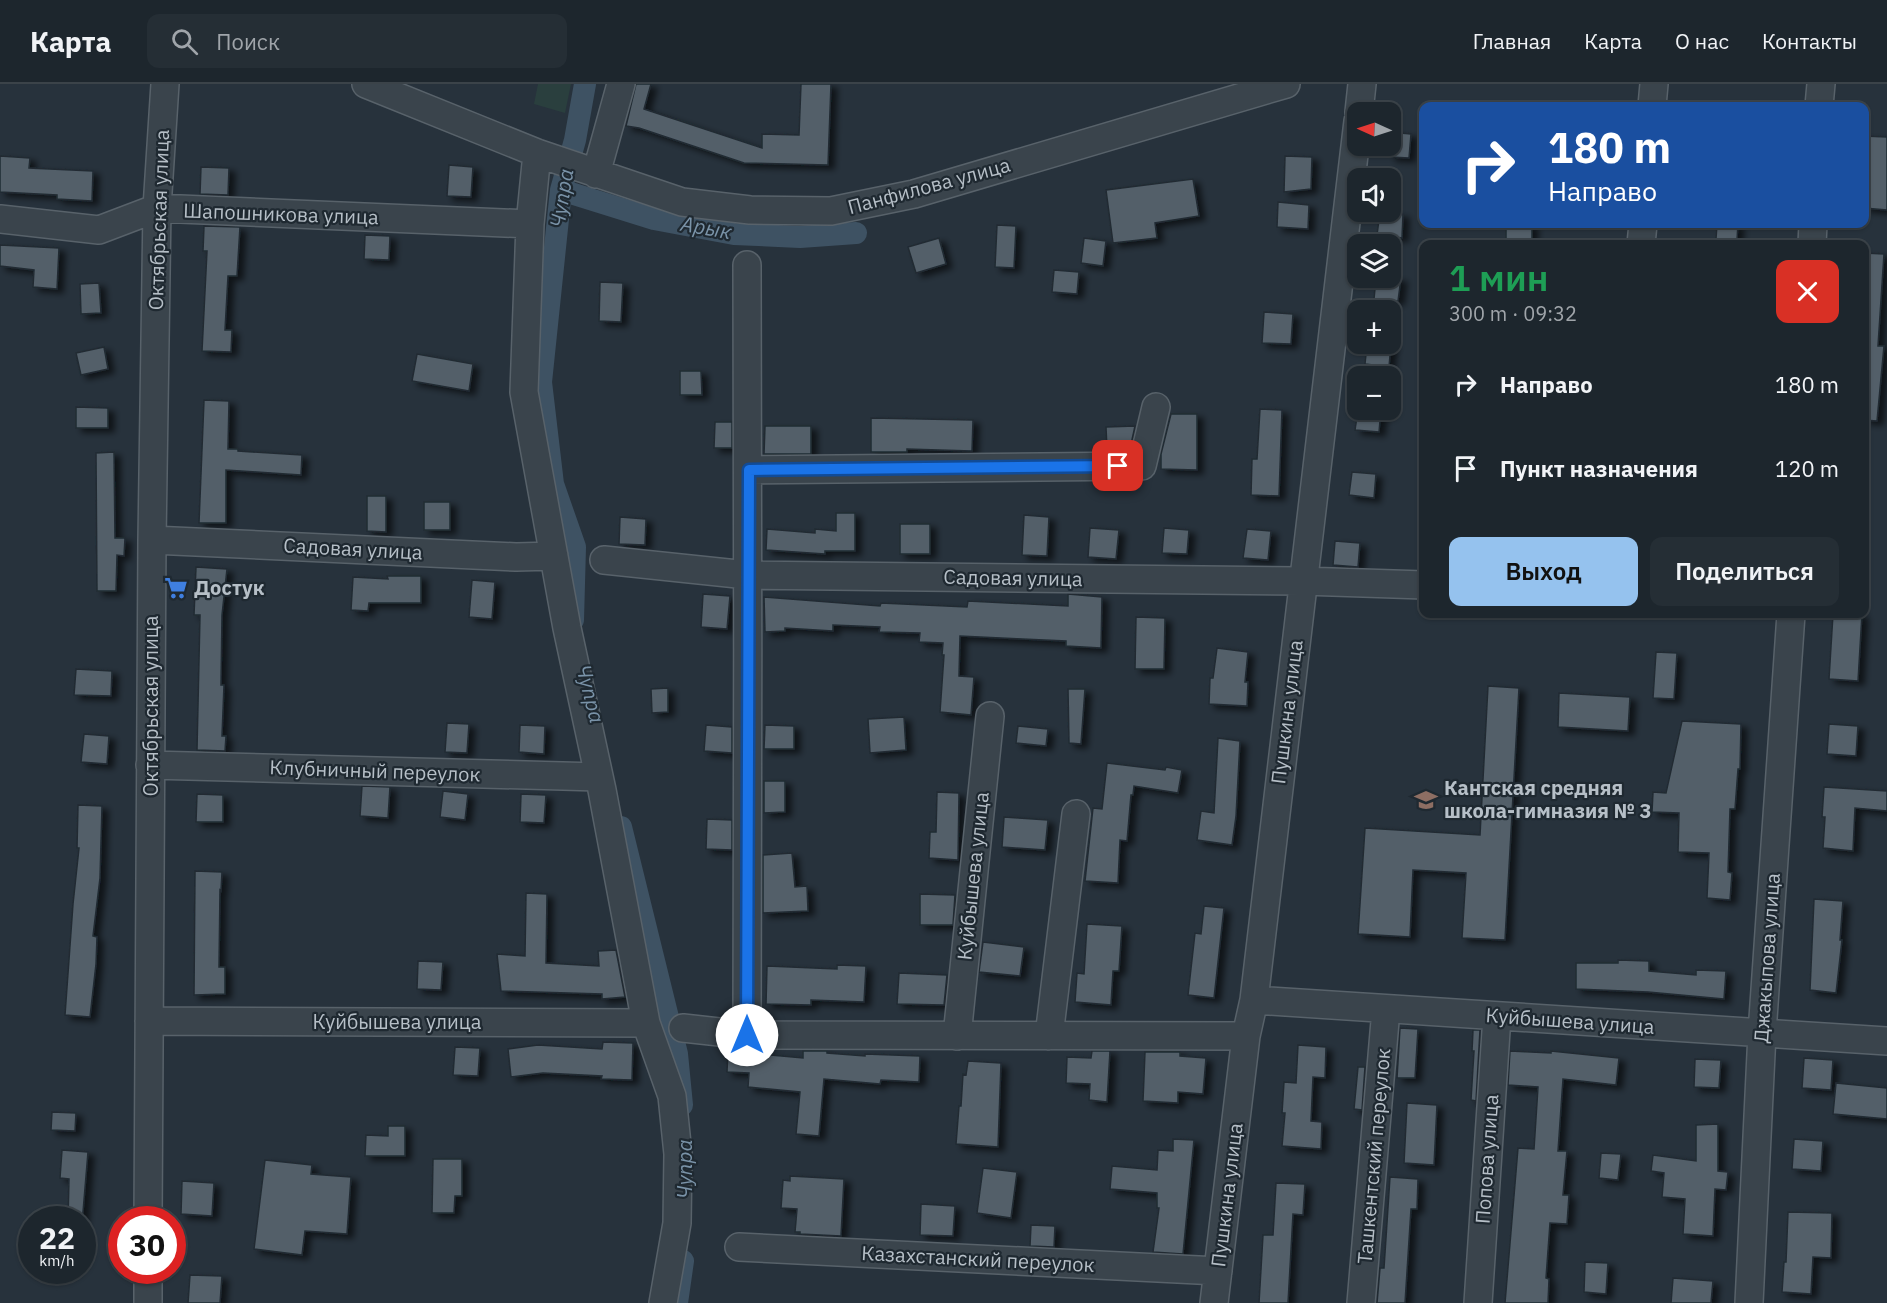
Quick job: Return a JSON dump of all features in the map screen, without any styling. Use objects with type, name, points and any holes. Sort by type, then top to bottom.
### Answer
[{"type":"street","name":"Октябрьская улица","points":[[148,1206],[152,540],[157,208],[165,84]]},
{"type":"street","name":"Панфилова улица","points":[[366,84],[537,153],[682,202],[750,210],[831,211],[914,194],[1217,94],[1286,84]]},
{"type":"street","points":[[596,174],[621,84]]},
{"type":"street","points":[[1360,102],[1362,84]]},
{"type":"street","points":[[1652,102],[1654,84]]},
{"type":"street","points":[[1819,102],[1821,84]]},
{"type":"street","points":[[537,153],[530,224],[524,392],[567,628],[599,777],[646,1023],[672,1096],[678,1154],[677,1223],[663,1303]]},
{"type":"street","name":"Пушкина улица","points":[[1214,1303],[1246,1036],[1254,1000],[1354,156]]},
{"type":"street","name":"Шапошникова улица","points":[[0,219],[99,230],[157,208],[530,224]]},
{"type":"street","points":[[747,265],[749,470],[747,1035]]},
{"type":"street","points":[[749,470],[1142,466],[1156,407]]},
{"type":"street","name":"Садовая улица","points":[[152,540],[505,556],[554,556]]},
{"type":"street","name":"Садовая улица","points":[[604,560],[747,575],[1302,581],[1419,585]]},
{"type":"street","name":"Джакыпова улица","points":[[1749,1303],[1762,1033],[1791,618]]},
{"type":"street","name":"Куйбышева улица","points":[[957,1036],[990,716]]},
{"type":"street","name":"Клубничный переулок","points":[[150,765],[599,777]]},
{"type":"street","points":[[1049,1036],[1076,814]]},
{"type":"street","name":"Куйбышева улица","points":[[1254,1000],[1887,1041]]},
{"type":"street","name":"Ташкентский переулок","points":[[1361,1303],[1386,1009]]},
{"type":"street","name":"Попова улица","points":[[1478,1303],[1497,1016]]},
{"type":"street","name":"Куйбышева улица","points":[[149,1021],[646,1023]]},
{"type":"street","points":[[683,1028],[747,1035],[1246,1036]]},
{"type":"street","name":"Казахстанский переулок","points":[[739,1247],[1218,1271]]},
{"type":"street","points":[[148,1284],[148,1303]]},
{"type":"green space","points":[[538,84],[571,84],[565,113],[534,104]]},
{"type":"building","points":[[636,84],[651,84],[644,109],[762,148],[762,134],[799,135],[801,84],[831,84],[828,165],[744,163],[639,128],[626,126]]},
{"type":"building","points":[[1401,133],[1411,134],[1409,158],[1390,157],[1401,156]]},
{"type":"building","points":[[1869,136],[1887,137],[1887,210],[1869,208]]},
{"type":"building","points":[[0,156],[30,158],[29,168],[93,171],[92,201],[57,199],[57,195],[0,192]]},
{"type":"building","points":[[1285,156],[1312,157],[1311,189],[1284,192]]},
{"type":"building","points":[[449,165],[473,167],[471,197],[447,196]]},
{"type":"building","points":[[201,167],[229,168],[228,195],[200,194]]},
{"type":"building","points":[[1193,179],[1199,216],[1155,223],[1157,238],[1113,243],[1106,190]]},
{"type":"building","points":[[1278,202],[1309,205],[1308,229],[1277,227]]},
{"type":"building","points":[[1401,214],[1403,214],[1402,238],[1401,234],[1377,234],[1379,222],[1401,222]]},
{"type":"building","points":[[997,225],[1016,226],[1014,268],[995,267]]},
{"type":"building","points":[[204,226],[240,227],[237,276],[228,276],[225,330],[232,330],[231,352],[202,351],[207,251],[203,251]]},
{"type":"building","points":[[1506,228],[1532,228],[1532,240],[1506,240]]},
{"type":"building","points":[[1717,228],[1738,228],[1737,240],[1716,239]]},
{"type":"building","points":[[365,235],[390,236],[389,260],[364,259]]},
{"type":"building","points":[[939,238],[946,264],[916,273],[908,247]]},
{"type":"building","points":[[1084,238],[1106,241],[1103,266],[1081,263]]},
{"type":"building","points":[[0,245],[59,248],[57,289],[33,287],[34,270],[0,266]]},
{"type":"building","points":[[1869,253],[1884,254],[1878,346],[1884,346],[1877,421],[1869,420]]},
{"type":"building","points":[[1054,270],[1079,272],[1077,294],[1052,292]]},
{"type":"building","points":[[600,282],[623,283],[621,322],[599,321]]},
{"type":"building","points":[[99,283],[101,313],[81,314],[80,284]]},
{"type":"building","points":[[1375,288],[1400,288],[1398,300],[1374,299]]},
{"type":"building","points":[[1264,312],[1293,314],[1291,344],[1262,343]]},
{"type":"building","points":[[104,347],[108,369],[81,375],[76,353]]},
{"type":"building","points":[[417,354],[473,364],[469,391],[412,381]]},
{"type":"building","points":[[1366,354],[1390,354],[1389,366],[1365,364]]},
{"type":"building","points":[[680,371],[701,371],[702,395],[680,395]]},
{"type":"building","points":[[204,400],[229,401],[228,449],[302,455],[301,475],[226,470],[226,523],[199,523]]},
{"type":"building","points":[[76,407],[108,408],[108,428],[76,428]]},
{"type":"building","points":[[1260,409],[1282,410],[1279,496],[1251,495],[1252,459],[1257,459]]},
{"type":"building","points":[[1171,414],[1197,414],[1197,470],[1161,469],[1161,454]]},
{"type":"building","points":[[871,418],[973,420],[972,451],[907,449],[907,452],[871,452]]},
{"type":"building","points":[[1356,420],[1380,420],[1379,432],[1355,430]]},
{"type":"building","points":[[715,422],[732,422],[732,448],[714,448]]},
{"type":"building","points":[[765,426],[811,426],[811,454],[764,454]]},
{"type":"building","points":[[1135,426],[1130,449],[1107,450],[1106,427]]},
{"type":"building","points":[[114,452],[115,538],[125,538],[124,556],[117,555],[116,591],[97,591],[96,453]]},
{"type":"building","points":[[1352,472],[1376,474],[1374,498],[1349,495]]},
{"type":"building","points":[[367,496],[386,496],[386,532],[367,531]]},
{"type":"building","points":[[424,502],[450,502],[450,530],[424,530]]},
{"type":"building","points":[[836,513],[855,513],[855,551],[825,551],[825,554],[766,550],[767,529],[815,533],[815,529],[836,531]]},
{"type":"building","points":[[1024,515],[1049,517],[1047,556],[1022,555]]},
{"type":"building","points":[[620,517],[646,519],[645,545],[619,544]]},
{"type":"building","points":[[900,524],[930,524],[930,554],[900,554]]},
{"type":"building","points":[[1090,528],[1119,530],[1116,559],[1088,557]]},
{"type":"building","points":[[1164,528],[1189,530],[1187,554],[1162,553]]},
{"type":"building","points":[[1247,529],[1271,531],[1268,560],[1243,558]]},
{"type":"building","points":[[1335,541],[1360,543],[1358,567],[1333,565]]},
{"type":"building","points":[[196,567],[227,569],[222,615],[221,685],[224,685],[222,736],[226,736],[225,751],[197,750],[200,615],[194,615]]},
{"type":"building","points":[[387,576],[421,576],[421,603],[369,603],[368,611],[351,610],[353,577],[388,579]]},
{"type":"building","points":[[472,580],[495,582],[492,619],[469,617]]},
{"type":"building","points":[[703,594],[730,596],[727,629],[701,627]]},
{"type":"building","points":[[1068,594],[1102,597],[1101,648],[1066,646],[1066,641],[960,636],[959,676],[974,677],[971,715],[940,712],[943,643],[919,642],[920,633],[879,632],[880,627],[833,625],[833,631],[785,628],[785,631],[765,632],[764,597],[880,606],[881,603],[967,607],[968,601],[1068,606]]},
{"type":"building","points":[[1136,617],[1165,618],[1164,669],[1135,669]]},
{"type":"building","points":[[1833,618],[1862,618],[1858,681],[1829,679]]},
{"type":"building","points":[[1217,648],[1248,652],[1245,682],[1248,682],[1247,706],[1209,704],[1210,678],[1213,678]]},
{"type":"building","points":[[1656,652],[1677,653],[1674,699],[1653,698]]},
{"type":"building","points":[[76,669],[112,671],[111,696],[74,695]]},
{"type":"building","points":[[1488,686],[1519,688],[1505,940],[1462,938],[1466,873],[1413,870],[1410,937],[1358,934],[1365,828],[1480,835]]},
{"type":"building","points":[[668,688],[668,712],[652,713],[651,689]]},
{"type":"building","points":[[1068,689],[1085,689],[1081,744],[1069,743]]},
{"type":"building","points":[[1559,693],[1630,697],[1628,731],[1558,727]]},
{"type":"building","points":[[904,717],[906,750],[870,753],[868,719]]},
{"type":"building","points":[[1682,721],[1741,724],[1740,769],[1738,769],[1735,809],[1730,809],[1728,872],[1732,873],[1730,900],[1707,898],[1709,853],[1678,852],[1679,813],[1652,812],[1653,792],[1666,793]]},
{"type":"building","points":[[447,723],[469,724],[467,753],[445,752]]},
{"type":"building","points":[[1829,724],[1858,726],[1856,756],[1827,754]]},
{"type":"building","points":[[520,725],[545,726],[544,754],[519,752]]},
{"type":"building","points":[[706,725],[732,727],[732,753],[704,751]]},
{"type":"building","points":[[765,725],[794,726],[794,749],[764,749]]},
{"type":"building","points":[[1018,726],[1048,729],[1046,746],[1016,743]]},
{"type":"building","points":[[84,734],[109,736],[107,764],[81,762]]},
{"type":"building","points":[[1218,738],[1240,741],[1232,845],[1197,840],[1201,811],[1214,813]]},
{"type":"building","points":[[1107,763],[1182,770],[1178,793],[1134,786],[1133,795],[1131,795],[1127,841],[1120,840],[1118,883],[1085,881],[1093,808],[1102,809]]},
{"type":"building","points":[[764,781],[785,781],[785,812],[764,813]]},
{"type":"building","points":[[362,786],[390,787],[388,818],[360,816]]},
{"type":"building","points":[[1824,787],[1887,791],[1887,811],[1855,808],[1853,851],[1823,848]]},
{"type":"building","points":[[443,791],[468,794],[465,820],[440,817]]},
{"type":"building","points":[[937,792],[959,793],[958,860],[929,858],[930,832],[936,832]]},
{"type":"building","points":[[197,794],[223,795],[223,822],[196,822]]},
{"type":"building","points":[[521,794],[546,795],[544,823],[520,822]]},
{"type":"building","points":[[78,805],[102,806],[100,878],[93,936],[97,937],[96,964],[90,1017],[65,1015],[79,848],[77,848]]},
{"type":"building","points":[[1004,817],[1048,820],[1045,850],[1002,847]]},
{"type":"building","points":[[707,819],[732,820],[732,850],[706,849]]},
{"type":"building","points":[[792,853],[795,887],[807,886],[808,911],[763,913],[763,855]]},
{"type":"building","points":[[195,871],[222,872],[219,967],[225,967],[225,994],[194,995]]},
{"type":"building","points":[[526,893],[547,894],[546,963],[599,966],[598,951],[616,950],[625,997],[602,999],[602,994],[501,991],[497,954],[525,956]]},
{"type":"building","points":[[920,894],[955,895],[953,925],[920,925]]},
{"type":"building","points":[[1814,899],[1843,901],[1840,940],[1842,940],[1836,993],[1810,990]]},
{"type":"building","points":[[1204,906],[1224,908],[1214,998],[1188,995],[1195,933],[1201,934]]},
{"type":"building","points":[[1087,924],[1122,926],[1119,971],[1113,971],[1111,1005],[1075,1002],[1077,973],[1084,974]]},
{"type":"building","points":[[983,942],[1024,947],[1020,976],[979,972]]},
{"type":"building","points":[[1618,960],[1649,961],[1649,971],[1696,975],[1696,970],[1726,971],[1724,999],[1648,992],[1576,989],[1576,963],[1618,963]]},
{"type":"building","points":[[418,961],[443,962],[441,990],[417,989]]},
{"type":"building","points":[[837,965],[866,966],[864,1002],[811,1000],[811,1005],[766,1004],[767,966],[837,969]]},
{"type":"building","points":[[899,973],[947,975],[944,1005],[897,1004]]},
{"type":"building","points":[[1400,1028],[1418,1029],[1415,1078],[1397,1078]]},
{"type":"building","points":[[1473,1030],[1480,1030],[1476,1101],[1471,1100]]},
{"type":"building","points":[[603,1042],[633,1043],[632,1080],[543,1073],[511,1077],[508,1049],[538,1045],[602,1049]]},
{"type":"building","points":[[1298,1045],[1326,1047],[1325,1078],[1313,1077],[1311,1121],[1322,1122],[1321,1149],[1282,1146],[1285,1113],[1282,1113],[1284,1082],[1296,1083]]},
{"type":"building","points":[[455,1047],[480,1048],[478,1076],[453,1075]]},
{"type":"building","points":[[728,1049],[803,1058],[803,1051],[827,1051],[827,1053],[865,1056],[865,1054],[920,1056],[919,1082],[881,1080],[880,1084],[824,1079],[819,1136],[796,1134],[800,1092],[748,1087],[749,1073],[727,1072]]},
{"type":"building","points":[[1092,1051],[1110,1051],[1107,1102],[1089,1100],[1090,1084],[1066,1083],[1067,1057],[1091,1058]]},
{"type":"building","points":[[1510,1051],[1551,1053],[1551,1051],[1619,1058],[1616,1085],[1563,1079],[1558,1151],[1567,1151],[1563,1195],[1569,1195],[1567,1224],[1550,1223],[1546,1278],[1549,1279],[1548,1303],[1505,1303],[1518,1148],[1534,1149],[1538,1087],[1508,1085]]},
{"type":"building","points":[[1145,1052],[1180,1052],[1180,1056],[1206,1058],[1203,1094],[1178,1092],[1178,1103],[1143,1101]]},
{"type":"building","points":[[1804,1058],[1833,1060],[1831,1090],[1802,1088]]},
{"type":"building","points":[[1695,1059],[1721,1060],[1719,1088],[1694,1087]]},
{"type":"building","points":[[968,1061],[1001,1063],[998,1147],[956,1144],[963,1074],[966,1075]]},
{"type":"building","points":[[1358,1067],[1365,1067],[1362,1110],[1354,1109]]},
{"type":"building","points":[[1836,1083],[1887,1088],[1887,1119],[1833,1114]]},
{"type":"building","points":[[1407,1103],[1437,1105],[1434,1165],[1404,1163]]},
{"type":"building","points":[[52,1112],[76,1113],[75,1131],[51,1130]]},
{"type":"building","points":[[1718,1124],[1718,1171],[1728,1172],[1726,1190],[1715,1189],[1713,1236],[1683,1234],[1685,1199],[1662,1197],[1664,1173],[1651,1171],[1653,1155],[1696,1161],[1696,1125]]},
{"type":"building","points":[[388,1126],[405,1126],[405,1156],[365,1156],[366,1135],[388,1136]]},
{"type":"building","points":[[1173,1139],[1194,1140],[1183,1254],[1153,1252],[1159,1208],[1157,1208],[1157,1193],[1110,1189],[1112,1166],[1157,1170],[1158,1150],[1173,1151]]},
{"type":"building","points":[[1794,1139],[1823,1141],[1821,1171],[1792,1169]]},
{"type":"building","points":[[62,1150],[88,1152],[84,1206],[68,1206],[69,1179],[60,1178]]},
{"type":"building","points":[[1601,1153],[1621,1154],[1618,1180],[1599,1178]]},
{"type":"building","points":[[433,1159],[462,1159],[462,1196],[455,1196],[454,1213],[432,1213]]},
{"type":"building","points":[[265,1160],[312,1165],[311,1174],[351,1177],[347,1234],[305,1231],[302,1255],[254,1249]]},
{"type":"building","points":[[983,1168],[1017,1172],[1011,1218],[977,1213]]},
{"type":"building","points":[[790,1176],[844,1179],[841,1236],[795,1232],[797,1209],[781,1208],[783,1180],[790,1181]]},
{"type":"building","points":[[1390,1177],[1418,1179],[1417,1209],[1411,1209],[1405,1303],[1377,1303],[1380,1268],[1384,1268]]},
{"type":"building","points":[[182,1181],[214,1183],[212,1216],[186,1214],[186,1206],[181,1206]]},
{"type":"building","points":[[1276,1183],[1305,1184],[1303,1215],[1293,1214],[1288,1303],[1259,1303],[1263,1235],[1273,1235]]},
{"type":"building","points":[[921,1204],[955,1206],[953,1236],[920,1235]]},
{"type":"building","points":[[1788,1212],[1832,1213],[1831,1258],[1813,1257],[1811,1294],[1782,1292]]},
{"type":"building","points":[[1031,1225],[1055,1226],[1054,1247],[1030,1246]]},
{"type":"building","points":[[1585,1262],[1608,1263],[1606,1294],[1584,1292]]},
{"type":"building","points":[[190,1275],[222,1276],[220,1303],[188,1303]]},
{"type":"building","points":[[1673,1278],[1713,1281],[1711,1303],[1671,1303]]},
{"type":"waterway","name":"Чупра","points":[[573,620],[575,547],[553,484],[541,382],[561,190],[575,140],[585,84]]},
{"type":"waterway","name":"Арык","points":[[561,190],[654,219],[734,234],[800,237],[856,233]]},
{"type":"waterway","name":"Чупра","points":[[621,827],[677,1054],[682,1105]]},
{"type":"waterway","name":"Чупра","points":[[677,1303],[683,1261]]},
{"type":"place","name":"Достук","points":[[176,588]]},
{"type":"place","name":"Кантская средняя школа-гимназия № 3","points":[[1426,800]]},
{"type":"route","points":[[747,1035],[749,470],[1118,466]]}]
